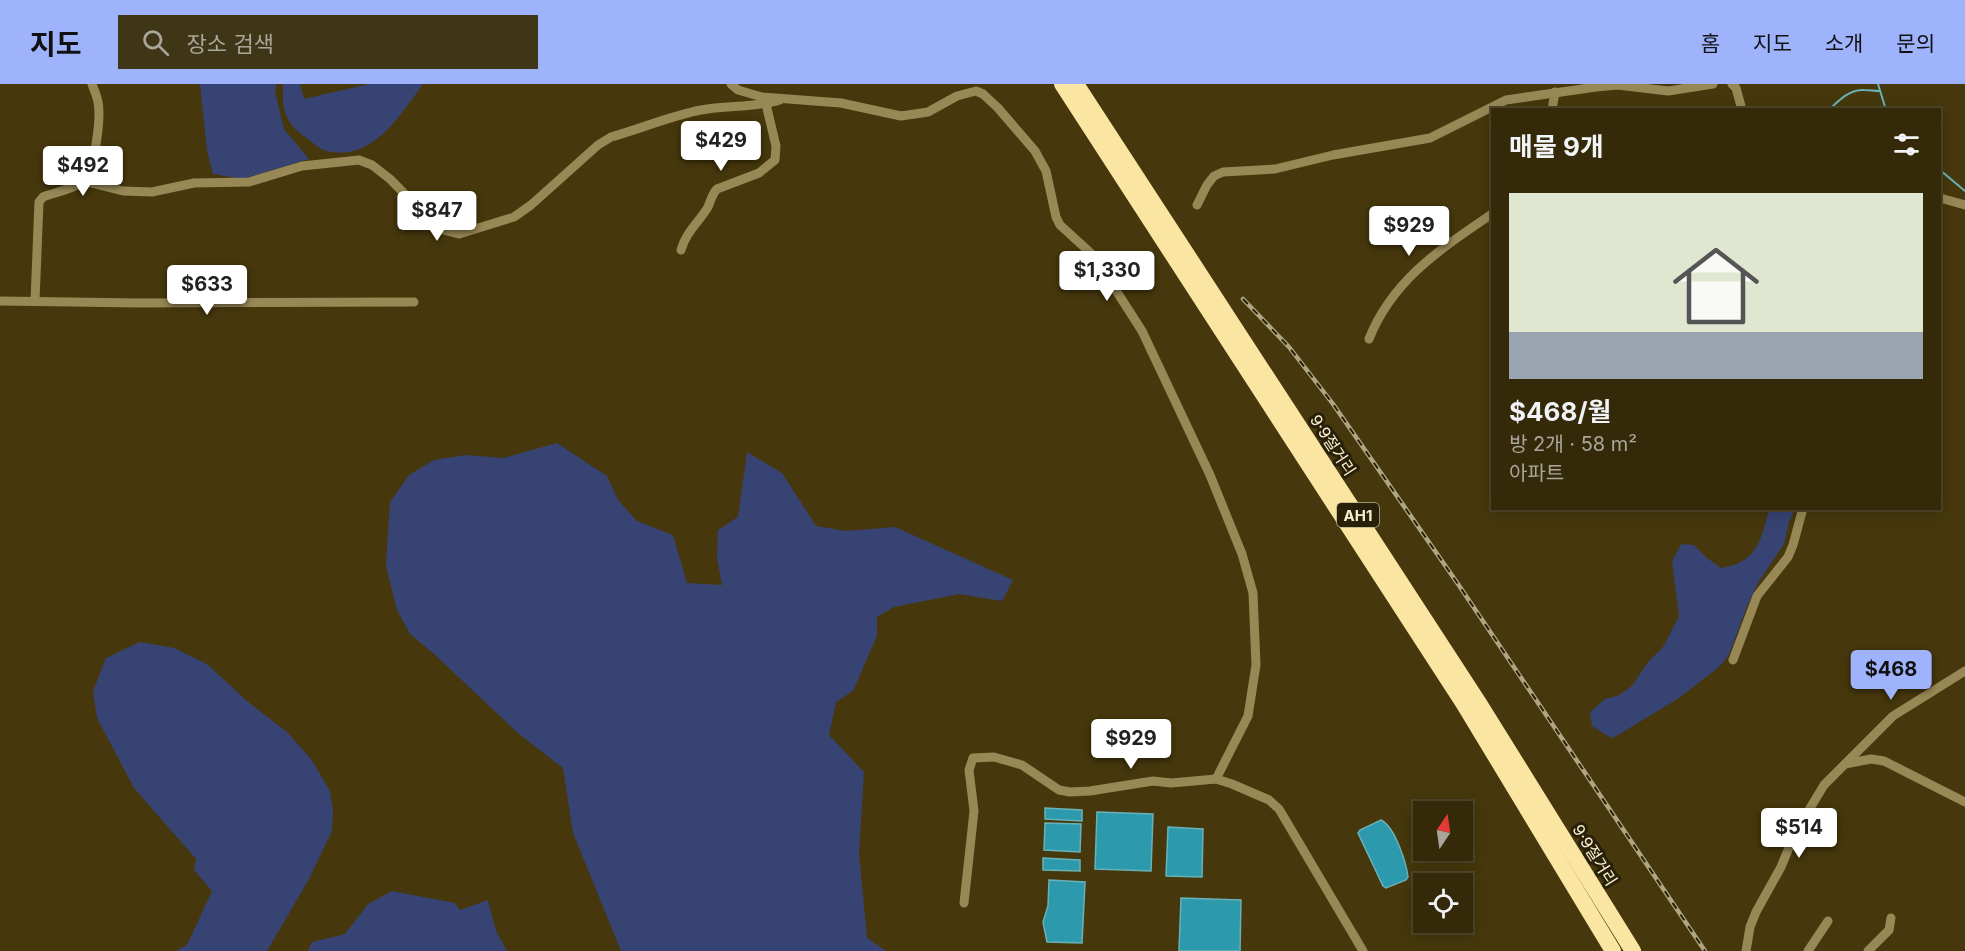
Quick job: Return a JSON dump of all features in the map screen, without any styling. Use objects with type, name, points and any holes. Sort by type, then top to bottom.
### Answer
[{"type":"highway","name":"9·9절거리","points":[[1062,84],[1465,706],[1613,951]]},
{"type":"highway","name":"9·9절거리","points":[[1076,84],[1466,683],[1633,951]]},
{"type":"street","points":[[35,302],[39,202],[42,197],[83,182],[87,178],[99,117],[98,102],[92,84]]},
{"type":"street","points":[[730,84],[745,93],[784,99],[841,103],[900,116],[928,112],[957,96],[976,92],[983,94],[998,108],[1035,151],[1046,171],[1056,217],[1060,225],[1094,256],[1142,330],[1210,475],[1242,554],[1253,593],[1256,665],[1248,716],[1216,779]]},
{"type":"street","points":[[1197,205],[1214,176],[1223,172],[1275,169],[1333,155],[1430,138],[1506,100],[1618,85],[1674,91],[1713,84]]},
{"type":"street","points":[[1732,84],[1736,88],[1741,108]]},
{"type":"street","points":[[1552,108],[1555,92]]},
{"type":"street","points":[[83,182],[115,189],[152,192],[194,183],[249,182],[302,166],[359,160],[372,165],[390,179],[434,224],[451,233],[459,234],[514,217],[531,205],[598,145],[611,137],[697,111],[723,106],[766,104],[784,99]]},
{"type":"street","points":[[681,250],[684,239],[707,208],[717,189],[759,173],[775,160],[776,146],[766,104]]},
{"type":"street","points":[[1941,198],[1965,205]]},
{"type":"street","points":[[1369,339],[1383,309],[1414,271],[1491,215]]},
{"type":"street","points":[[0,301],[414,302]]},
{"type":"street","points":[[1733,660],[1757,596],[1791,551],[1802,510]]},
{"type":"street","points":[[1746,951],[1756,912],[1781,867],[1795,833],[1824,785],[1893,716],[1965,671]]},
{"type":"street","points":[[964,903],[973,829],[974,811],[969,770],[973,758],[994,757],[1015,763],[1035,773],[1059,790],[1070,792],[1153,780],[1172,783],[1216,779],[1269,800],[1279,809],[1363,951]]},
{"type":"street","points":[[1845,764],[1871,759],[1884,761],[1965,802]]},
{"type":"street","points":[[1868,951],[1889,930],[1891,918]]},
{"type":"street","points":[[1808,951],[1828,921]]},
{"type":"shaded area","points":[[200,84],[276,84],[275,92],[284,129],[309,159],[243,179],[213,174],[207,150]]},
{"type":"shaded area","points":[[283,84],[300,84],[304,99],[369,84],[423,84],[384,133],[372,143],[358,150],[343,153],[322,149],[294,128],[284,109]]},
{"type":"shaded area","points":[[557,443],[607,476],[618,500],[637,521],[673,535],[687,583],[722,585],[717,558],[718,530],[738,517],[747,452],[782,473],[816,526],[846,531],[895,527],[1013,580],[1002,601],[959,594],[894,607],[877,617],[877,636],[853,691],[836,702],[829,735],[864,772],[859,854],[867,938],[886,951],[621,951],[573,833],[563,768],[519,734],[410,634],[397,610],[386,566],[390,502],[409,475],[434,460],[465,455],[504,458]]},
{"type":"shaded area","points":[[1769,510],[1795,510],[1784,544],[1759,581],[1729,655],[1719,667],[1679,698],[1618,735],[1611,738],[1592,726],[1590,712],[1605,699],[1617,696],[1632,686],[1648,662],[1663,647],[1679,616],[1672,562],[1681,544],[1694,545],[1721,568],[1743,561],[1750,555],[1756,548]]},
{"type":"shaded area","points":[[140,642],[174,648],[207,664],[247,701],[287,732],[311,759],[330,791],[333,811],[332,831],[309,879],[267,951],[176,951],[187,945],[212,891],[194,870],[196,859],[134,788],[97,718],[93,691],[106,658]]},
{"type":"shaded area","points":[[1045,808],[1082,810],[1082,821],[1045,819]]},
{"type":"shaded area","points":[[1097,812],[1153,814],[1151,871],[1095,869]]},
{"type":"shaded area","points":[[1381,820],[1395,837],[1408,877],[1386,888],[1358,833]]},
{"type":"shaded area","points":[[1045,823],[1081,824],[1080,852],[1044,850]]},
{"type":"shaded area","points":[[1168,827],[1203,829],[1202,877],[1166,876]]},
{"type":"shaded area","points":[[1043,858],[1080,860],[1080,871],[1043,870]]},
{"type":"shaded area","points":[[1049,880],[1085,882],[1082,943],[1047,942],[1043,922],[1048,906]]},
{"type":"shaded area","points":[[392,891],[455,903],[460,910],[488,900],[496,931],[507,951],[308,951],[312,942],[345,934],[368,904]]},
{"type":"shaded area","points":[[1181,898],[1241,900],[1240,951],[1179,951]]},
{"type":"waterway","points":[[1878,84],[1885,108]]},
{"type":"waterway","points":[[1831,108],[1854,91],[1880,91]]},
{"type":"waterway","points":[[1941,171],[1965,191]]},
{"type":"railway","points":[[1243,299],[1289,347],[1333,404],[1458,584],[1705,951]]}]
